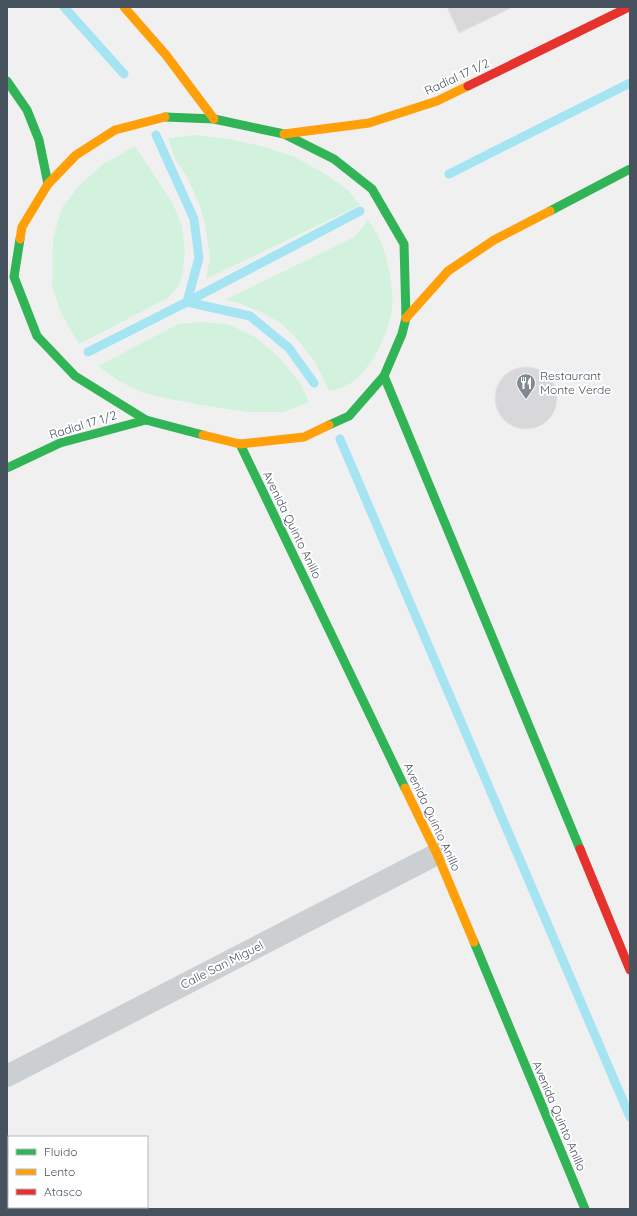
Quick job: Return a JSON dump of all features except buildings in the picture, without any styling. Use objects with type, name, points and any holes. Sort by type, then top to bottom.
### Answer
[{"type":"main road","points":[[124,7],[166,55],[214,119]]},
{"type":"main road","name":"Radial 17 1/2","points":[[284,134],[369,123],[437,101],[629,7]]},
{"type":"main road","points":[[7,81],[27,110],[39,140],[48,184]]},
{"type":"main road","points":[[165,117],[214,119],[284,134],[334,159],[372,189],[404,244],[406,318],[402,334],[384,376],[349,416],[304,437],[240,444],[146,420],[75,376],[37,336],[14,277],[22,227],[48,184],[76,155],[115,130],[165,117]]},
{"type":"main road","points":[[406,318],[448,271],[494,240],[630,169]]},
{"type":"main road","points":[[7,285],[14,277]]},
{"type":"main road","points":[[384,376],[630,970]]},
{"type":"main road","name":"Radial 17 1/2","points":[[7,468],[60,443],[146,420]]},
{"type":"main road","name":"Avenida Quinto Anillo","points":[[240,444],[437,854],[585,1209]]},
{"type":"street","name":"Calle San Miguel","points":[[7,1076],[437,854]]},
{"type":"green space","points":[[195,135],[229,139],[261,146],[293,156],[322,172],[348,190],[360,205],[206,279],[210,258],[205,224],[200,206],[187,177],[175,159],[168,138]]},
{"type":"green space","points":[[135,146],[173,204],[182,226],[185,250],[180,284],[168,298],[79,344],[61,313],[52,286],[53,238],[62,208],[78,187],[103,164]]},
{"type":"green space","points":[[368,219],[385,252],[392,296],[390,319],[382,342],[369,365],[353,382],[344,387],[329,391],[315,362],[296,338],[282,324],[263,313],[238,303],[225,300],[354,237]]},
{"type":"green space","points":[[202,322],[228,324],[255,337],[279,357],[300,383],[309,402],[284,412],[247,412],[202,405],[141,392],[119,381],[98,366],[178,324]]},
{"type":"waterway","points":[[64,7],[124,74]]},
{"type":"waterway","points":[[449,174],[630,83]]},
{"type":"waterway","points":[[156,135],[194,219],[199,258],[187,302],[250,316],[289,348],[314,383]]},
{"type":"waterway","points":[[88,352],[360,211]]},
{"type":"waterway","points":[[340,439],[630,1117]]},
{"type":"traffic: fast","points":[[7,81],[27,110],[39,140],[48,184]]},
{"type":"traffic: fast","points":[[165,117],[214,119],[284,134],[334,159],[372,189],[404,244],[406,318],[402,334],[384,376],[349,416],[329,425]]},
{"type":"traffic: fast","points":[[550,211],[630,169]]},
{"type":"traffic: fast","points":[[20,239],[14,277],[37,336],[75,376],[146,420],[203,435]]},
{"type":"traffic: fast","points":[[384,376],[580,849]]},
{"type":"traffic: fast","points":[[7,468],[60,443],[146,420]]},
{"type":"traffic: fast","points":[[240,444],[405,788]]},
{"type":"traffic: fast","points":[[474,942],[585,1209]]},
{"type":"traffic: slow","points":[[124,7],[166,55],[214,119]]},
{"type":"traffic: slow","points":[[284,134],[369,123],[437,101],[468,86]]},
{"type":"traffic: slow","points":[[20,239],[22,227],[48,184],[76,155],[115,130],[165,117]]},
{"type":"traffic: slow","points":[[406,318],[448,271],[494,240],[550,211]]},
{"type":"traffic: slow","points":[[203,435],[240,444],[304,437],[329,425]]},
{"type":"traffic: slow","points":[[405,788],[437,854],[474,942]]},
{"type":"traffic: jam","points":[[468,86],[629,7]]},
{"type":"traffic: jam","points":[[580,849],[630,970]]},
{"type":"place","name":"Restaurant Monte Verde","points":[[526,400]]}]
